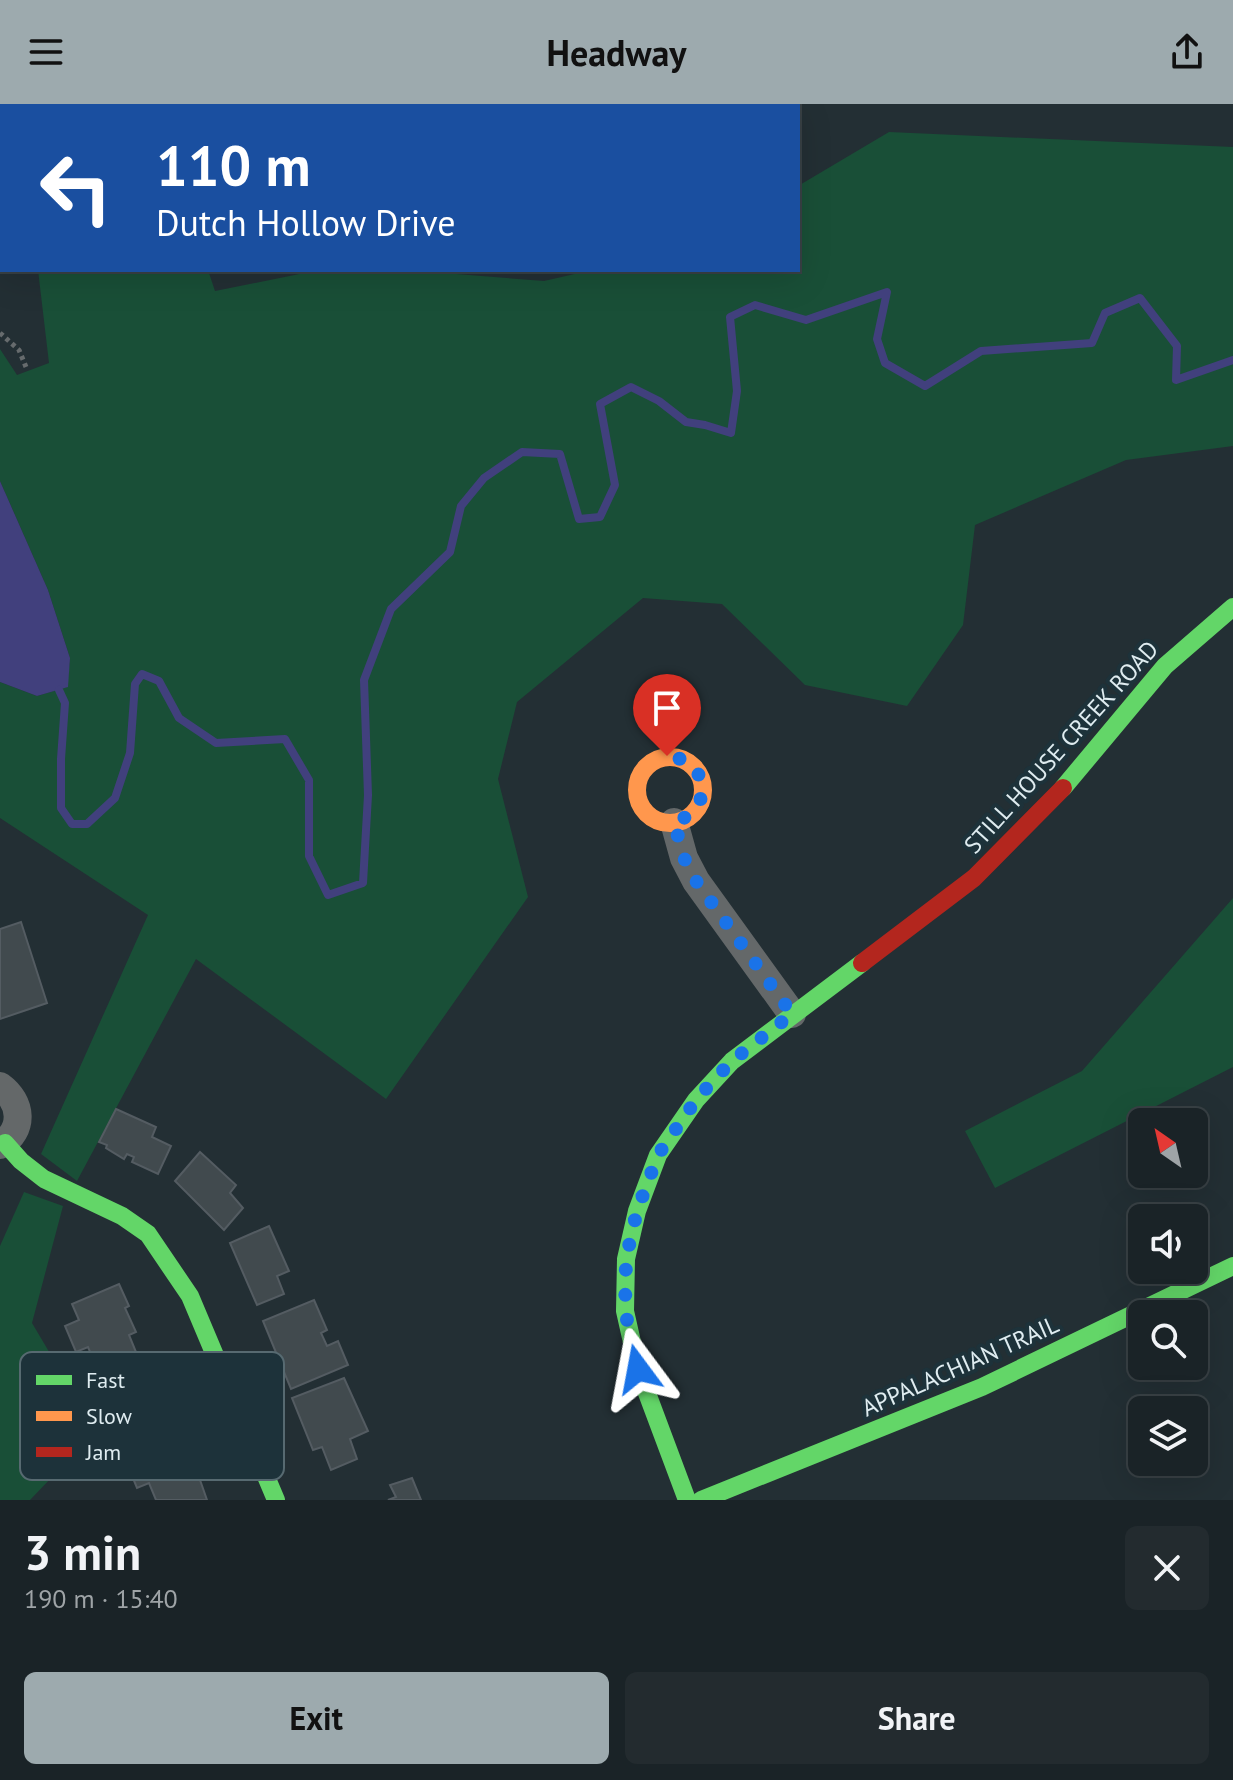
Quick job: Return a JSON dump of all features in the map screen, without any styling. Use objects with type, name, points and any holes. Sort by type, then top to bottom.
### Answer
[{"type":"street","name":"STILL HOUSE CREEK ROAD","points":[[687,1500],[638,1369],[625,1311],[626,1259],[637,1211],[658,1155],[696,1100],[732,1061],[974,878],[1058,794],[1165,666],[1233,607]]},
{"type":"street","points":[[674,822],[684,858],[696,881],[792,1014]]},
{"type":"street","points":[[0,1086],[10,1094],[18,1114],[12,1135],[2,1144],[44,1179],[122,1216],[148,1234],[190,1296],[214,1352]]},
{"type":"street","name":"APPALACHIAN TRAIL","points":[[701,1500],[982,1387],[1233,1266]]},
{"type":"street","points":[[268,1480],[276,1500]]},
{"type":"path","points":[[0,333],[19,350],[26,367]]},
{"type":"green space","points":[[889,132],[1233,147],[1233,446],[1126,460],[975,525],[963,625],[907,706],[805,685],[722,604],[643,598],[517,702],[498,779],[528,897],[386,1099],[196,959],[77,1181],[41,1154],[148,915],[0,818],[0,682],[37,696],[67,687],[70,658],[48,590],[0,481],[0,349],[17,375],[49,363],[38,272],[209,272],[215,291],[309,272],[431,272],[544,281],[583,272],[800,272],[800,185]]},
{"type":"green space","points":[[1233,898],[1233,1067],[1152,1108],[1128,1108],[1128,1120],[995,1188],[965,1131],[1082,1071]]},
{"type":"green space","points":[[24,1192],[63,1206],[32,1323],[49,1352],[20,1352],[20,1480],[49,1480],[30,1500],[0,1500],[0,1246]]},
{"type":"shaded area","points":[[0,481],[48,590],[70,658],[68,687],[37,696],[0,682]]},
{"type":"building","points":[[21,922],[47,1003],[0,1019],[0,929]]},
{"type":"building","points":[[116,1109],[156,1127],[152,1137],[171,1146],[158,1174],[132,1162],[134,1157],[127,1154],[124,1159],[99,1142]]},
{"type":"building","points":[[200,1152],[236,1185],[230,1193],[243,1208],[224,1230],[175,1181]]},
{"type":"building","points":[[269,1226],[289,1271],[277,1276],[284,1294],[257,1305],[230,1243]]},
{"type":"building","points":[[119,1284],[136,1332],[129,1335],[136,1352],[90,1352],[88,1347],[76,1352],[65,1326],[79,1320],[72,1304]]},
{"type":"building","points":[[314,1300],[327,1330],[321,1333],[327,1346],[338,1341],[348,1365],[291,1389],[284,1372],[284,1352],[276,1352],[263,1321]]},
{"type":"building","points":[[344,1378],[368,1431],[350,1439],[357,1459],[331,1470],[322,1447],[313,1450],[292,1398]]},
{"type":"building","points":[[412,1478],[421,1500],[388,1500],[396,1497],[390,1485]]},
{"type":"building","points":[[134,1480],[200,1480],[207,1500],[156,1500],[149,1483],[137,1488]]},
{"type":"waterway","points":[[59,690],[65,703],[61,808],[72,824],[87,824],[115,798],[130,753],[135,684],[142,674],[159,681],[179,718],[216,743],[285,739],[309,780],[309,856],[328,895],[363,883],[368,795],[364,680],[391,609],[450,552],[461,506],[484,478],[522,452],[560,454],[579,519],[600,517],[615,485],[600,404],[631,387],[659,401],[686,422],[731,433],[737,391],[730,317],[755,305],[806,320],[887,292],[877,339],[885,363],[925,386],[981,351],[1092,343],[1105,313],[1140,298],[1177,346],[1176,380],[1233,360]]},
{"type":"traffic: fast","points":[[1063,788],[1165,666],[1233,607]]},
{"type":"traffic: fast","points":[[687,1500],[638,1369],[625,1311],[626,1259],[637,1211],[658,1155],[696,1100],[732,1061],[862,963]]},
{"type":"traffic: fast","points":[[5,1143],[44,1179],[122,1216],[148,1234],[190,1296],[214,1352]]},
{"type":"traffic: fast","points":[[701,1500],[982,1387],[1233,1266]]},
{"type":"traffic: fast","points":[[268,1480],[276,1500]]},
{"type":"traffic: slow","points":[[670,757],[683,760],[693,767],[700,777],[703,790],[700,803],[693,813],[683,820],[670,823],[657,820],[647,813],[640,803],[637,790],[640,777],[647,767],[657,760],[670,757]]},
{"type":"traffic: jam","points":[[862,963],[974,878],[1063,788]]},
{"type":"route","points":[[638,1369],[625,1311],[626,1259],[637,1211],[658,1155],[696,1100],[732,1061],[792,1014],[696,881],[684,858],[674,822],[684,819],[698,806],[703,786],[695,768],[687,761],[667,756]]}]
